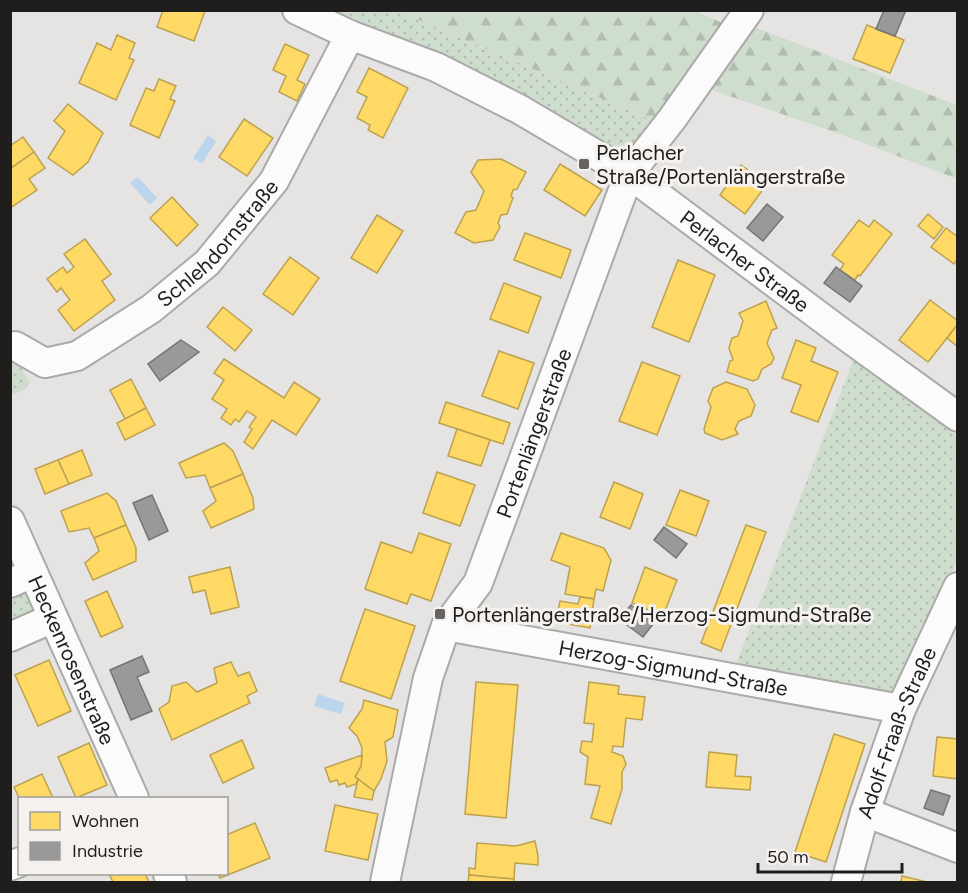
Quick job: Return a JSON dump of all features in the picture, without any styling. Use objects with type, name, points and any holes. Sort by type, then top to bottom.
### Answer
[{"type":"street","name":"Perlacher Straße","points":[[297,10],[350,35],[436,67],[519,109],[628,174],[957,417]]},
{"type":"street","name":"Portenlängerstraße","points":[[385,882],[428,678],[446,626],[478,584],[628,174],[672,119],[749,10]]},
{"type":"street","name":"Schlehdornstraße","points":[[12,339],[45,363],[77,357],[151,309],[207,263],[273,181],[350,35]]},
{"type":"street","name":"Heckenrosenstraße","points":[[10,521],[22,578],[53,618],[134,797]]},
{"type":"street","name":"Adolf-Fraaß-Straße","points":[[846,882],[865,812],[901,709],[957,587]]},
{"type":"street","points":[[10,637],[53,618]]},
{"type":"street","name":"Herzog-Sigmund-Straße","points":[[446,626],[901,709]]},
{"type":"street","points":[[865,812],[957,848]]},
{"type":"green space","points":[[693,10],[725,24],[657,122],[398,11]]},
{"type":"green space","points":[[334,11],[398,11],[657,122],[630,156],[443,55]]},
{"type":"green space","points":[[754,27],[957,105],[957,179],[843,135],[709,89]]},
{"type":"green space","points":[[854,358],[957,436],[957,562],[894,695],[735,667]]},
{"type":"green space","points":[[10,363],[21,367],[30,383],[24,390],[11,395]]},
{"type":"green space","points":[[19,591],[29,593],[36,607],[34,613],[11,628],[11,594]]},
{"type":"water","points":[[208,135],[216,141],[202,164],[193,158]]},
{"type":"water","points":[[138,177],[157,198],[150,205],[130,183]]},
{"type":"water","points":[[318,694],[345,703],[341,714],[314,706]]},
{"type":"building: Wohnen","points":[[163,10],[205,11],[194,41],[157,27]]},
{"type":"building: Wohnen","points":[[867,25],[904,40],[890,73],[853,59]]},
{"type":"building: Wohnen","points":[[117,35],[135,43],[129,58],[134,60],[116,100],[79,83],[97,43],[111,50]]},
{"type":"building: Wohnen","points":[[285,44],[309,55],[297,80],[305,84],[297,101],[279,92],[286,76],[273,70]]},
{"type":"building: Wohnen","points":[[369,68],[408,88],[383,138],[368,130],[370,125],[357,118],[367,97],[357,92]]},
{"type":"building: Wohnen","points":[[159,79],[176,86],[170,99],[175,101],[159,138],[130,125],[146,88],[154,91]]},
{"type":"building: Wohnen","points":[[68,104],[103,133],[88,162],[73,175],[48,158],[65,131],[54,121]]},
{"type":"building: Wohnen","points":[[244,119],[273,138],[247,176],[219,157]]},
{"type":"building: Wohnen","points":[[23,137],[34,152],[10,169],[10,146]]},
{"type":"building: Wohnen","points":[[34,152],[45,168],[29,179],[37,190],[10,208],[10,169]]},
{"type":"building: Wohnen","points":[[501,159],[526,172],[517,189],[513,190],[511,196],[513,198],[507,214],[501,215],[498,223],[500,227],[493,240],[474,243],[455,233],[466,212],[476,210],[484,191],[471,172],[478,160]]},
{"type":"building: Wohnen","points":[[560,164],[602,190],[585,216],[544,190]]},
{"type":"building: Wohnen","points":[[741,165],[767,184],[745,214],[720,195]]},
{"type":"building: Wohnen","points":[[172,197],[198,225],[177,246],[150,218]]},
{"type":"building: Wohnen","points":[[928,214],[943,227],[934,239],[918,226]]},
{"type":"building: Wohnen","points":[[377,215],[403,231],[377,273],[351,258]]},
{"type":"building: Wohnen","points":[[859,220],[869,227],[874,220],[892,234],[855,280],[840,270],[844,264],[832,255]]},
{"type":"building: Wohnen","points":[[946,228],[958,237],[958,259],[954,264],[931,247]]},
{"type":"building: Wohnen","points":[[525,233],[571,250],[561,278],[514,260]]},
{"type":"building: Wohnen","points":[[85,239],[111,274],[102,281],[115,300],[74,331],[58,310],[70,300],[61,288],[57,292],[47,279],[63,267],[67,273],[74,267],[64,254]]},
{"type":"building: Wohnen","points":[[290,257],[319,278],[293,315],[263,294]]},
{"type":"building: Wohnen","points":[[678,260],[715,275],[689,342],[652,327]]},
{"type":"building: Wohnen","points":[[504,283],[541,297],[528,333],[490,319]]},
{"type":"building: Wohnen","points":[[930,300],[958,321],[958,324],[928,362],[899,340]]},
{"type":"building: Wohnen","points":[[766,301],[777,328],[772,330],[767,343],[774,358],[771,364],[762,369],[758,379],[753,381],[727,372],[730,361],[733,360],[729,348],[732,338],[738,336],[743,321],[739,313]]},
{"type":"building: Wohnen","points":[[223,307],[252,330],[235,351],[207,327]]},
{"type":"building: Wohnen","points":[[958,324],[958,347],[947,338]]},
{"type":"building: Wohnen","points":[[796,340],[816,348],[811,361],[838,372],[818,422],[791,412],[801,385],[782,378]]},
{"type":"building: Wohnen","points":[[499,351],[534,363],[518,409],[482,396]]},
{"type":"building: Wohnen","points":[[224,359],[284,398],[294,382],[320,399],[296,435],[272,420],[253,449],[244,442],[252,429],[249,427],[256,417],[247,411],[239,422],[235,419],[231,425],[221,418],[227,409],[212,399],[224,380],[214,373]]},
{"type":"building: Wohnen","points":[[642,362],[680,376],[657,435],[619,421]]},
{"type":"building: Wohnen","points":[[131,379],[146,408],[125,419],[110,390]]},
{"type":"building: Wohnen","points":[[726,382],[747,389],[755,405],[751,416],[739,421],[735,429],[738,434],[722,440],[705,433],[704,429],[711,407],[708,401],[713,388]]},
{"type":"building: Wohnen","points":[[446,402],[510,423],[503,444],[439,423]]},
{"type":"building: Wohnen","points":[[146,408],[155,425],[125,440],[117,423]]},
{"type":"building: Wohnen","points":[[457,429],[490,440],[481,466],[448,456]]},
{"type":"building: Wohnen","points":[[224,443],[233,451],[243,474],[210,488],[205,475],[186,478],[179,463]]},
{"type":"building: Wohnen","points":[[82,450],[92,475],[69,484],[58,460]]},
{"type":"building: Wohnen","points":[[58,460],[69,484],[45,494],[35,469]]},
{"type":"building: Wohnen","points":[[437,472],[475,485],[460,526],[423,513]]},
{"type":"building: Wohnen","points":[[243,474],[253,498],[254,509],[211,528],[203,511],[216,501],[210,488]]},
{"type":"building: Wohnen","points":[[614,482],[643,494],[630,529],[600,517]]},
{"type":"building: Wohnen","points":[[680,490],[709,501],[696,536],[666,525]]},
{"type":"building: Wohnen","points":[[107,493],[116,501],[126,525],[94,538],[89,528],[69,532],[61,511]]},
{"type":"building: Wohnen","points":[[126,525],[136,548],[136,561],[93,580],[85,563],[99,551],[94,538]]},
{"type":"building: Wohnen","points":[[746,525],[766,532],[721,651],[701,643]]},
{"type":"building: Wohnen","points":[[419,533],[451,544],[431,601],[411,594],[407,604],[365,589],[381,542],[412,553]]},
{"type":"building: Wohnen","points":[[561,533],[604,548],[611,560],[603,591],[596,589],[594,599],[565,594],[570,567],[551,560]]},
{"type":"building: Wohnen","points":[[230,567],[239,607],[211,614],[205,590],[193,593],[189,577]]},
{"type":"building: Wohnen","points":[[645,567],[677,580],[663,616],[632,603]]},
{"type":"building: Wohnen","points":[[107,591],[123,627],[101,637],[85,601]]},
{"type":"building: Wohnen","points":[[580,597],[594,599],[590,628],[556,622],[560,601],[578,604]]},
{"type":"building: Wohnen","points":[[365,609],[415,626],[391,699],[340,681]]},
{"type":"building: Wohnen","points":[[49,660],[71,711],[38,726],[15,675]]},
{"type":"building: Wohnen","points":[[231,662],[238,676],[249,672],[257,691],[247,696],[250,703],[172,740],[159,709],[169,702],[172,686],[186,682],[197,692],[217,683],[214,668]]},
{"type":"building: Wohnen","points":[[476,682],[518,685],[506,818],[465,814]]},
{"type":"building: Wohnen","points":[[589,682],[619,686],[618,694],[645,697],[642,720],[626,718],[623,747],[613,746],[612,752],[623,756],[626,764],[622,772],[622,789],[611,824],[591,818],[600,786],[585,784],[588,757],[580,752],[582,741],[592,742],[594,724],[584,723]]},
{"type":"building: Wohnen","points":[[364,700],[398,710],[393,737],[385,742],[387,761],[374,791],[355,777],[361,766],[362,748],[357,736],[349,728],[362,709]]},
{"type":"building: Wohnen","points":[[834,734],[865,744],[826,862],[795,852]]},
{"type":"building: Wohnen","points":[[937,737],[958,739],[958,779],[933,776]]},
{"type":"building: Wohnen","points":[[242,740],[254,768],[223,783],[210,755]]},
{"type":"building: Wohnen","points":[[89,743],[107,785],[76,797],[58,757]]},
{"type":"building: Wohnen","points":[[709,752],[737,755],[735,776],[751,777],[750,790],[706,787]]},
{"type":"building: Wohnen","points":[[362,755],[361,766],[355,777],[358,779],[356,784],[347,787],[345,783],[339,785],[337,780],[330,782],[325,768]]},
{"type":"building: Wohnen","points":[[42,774],[53,797],[19,797],[14,787]]},
{"type":"building: Wohnen","points":[[358,779],[374,791],[372,800],[354,797]]},
{"type":"building: Wohnen","points":[[335,805],[378,814],[368,860],[325,851]]},
{"type":"building: Wohnen","points":[[255,823],[270,858],[228,875],[228,834]]},
{"type":"building: Wohnen","points":[[535,841],[538,865],[515,863],[514,879],[469,875],[469,868],[475,869],[477,843],[516,846]]},
{"type":"building: Wohnen","points":[[110,875],[146,875],[149,882],[113,882]]},
{"type":"building: Wohnen","points":[[469,875],[514,879],[514,882],[468,882]]},
{"type":"building: Wohnen","points":[[902,876],[927,882],[901,882]]},
{"type":"building: Industrie","points":[[884,10],[906,10],[895,36],[876,29]]},
{"type":"building: Industrie","points":[[767,204],[783,217],[763,241],[747,228]]},
{"type":"building: Industrie","points":[[836,267],[862,286],[850,302],[824,283]]},
{"type":"building: Industrie","points":[[181,340],[199,352],[160,381],[148,364]]},
{"type":"building: Industrie","points":[[152,495],[168,531],[149,540],[133,503]]},
{"type":"building: Industrie","points":[[664,527],[687,544],[676,558],[654,540]]},
{"type":"building: Industrie","points":[[631,605],[654,623],[643,637],[619,619]]},
{"type":"building: Industrie","points":[[142,656],[149,672],[137,677],[152,711],[131,720],[110,670]]},
{"type":"building: Industrie","points":[[931,790],[950,796],[943,815],[924,808]]},
{"type":"place","name":"Perlacher Straße/Portenlängerstraße","points":[[584,164]]},
{"type":"place","name":"Portenlängerstraße/Herzog-Sigmund-Straße","points":[[440,614]]}]
